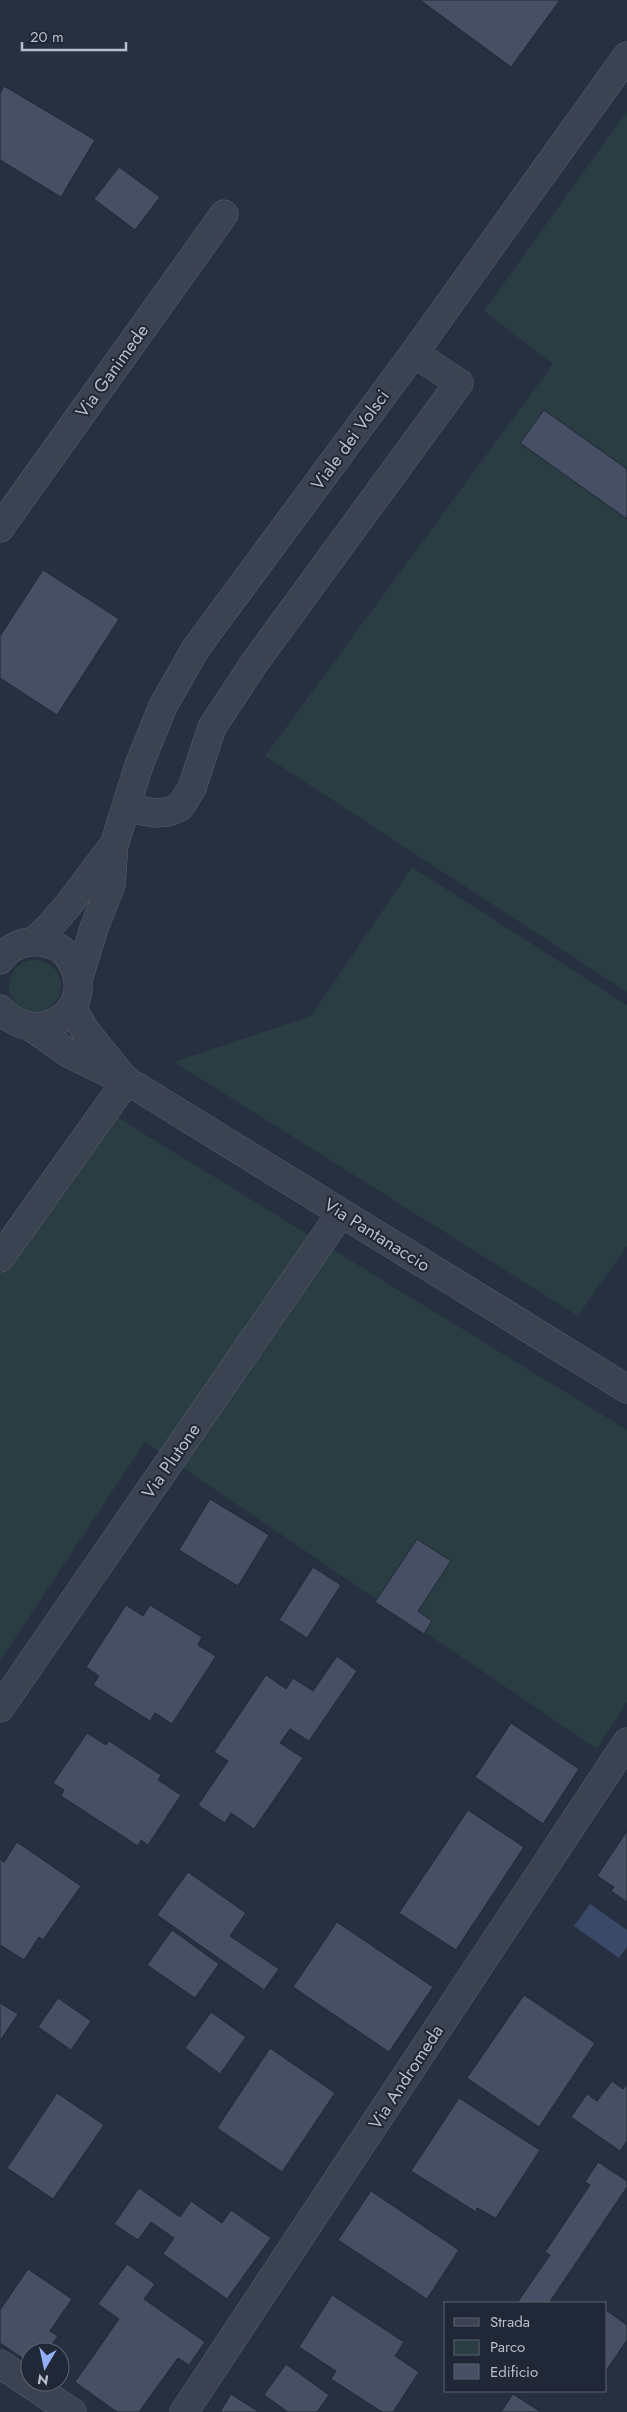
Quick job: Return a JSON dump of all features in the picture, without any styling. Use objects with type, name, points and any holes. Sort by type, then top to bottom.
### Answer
[{"type":"street","name":"Viale dei Volsci","points":[[72,1008],[78,995],[78,980],[94,928],[111,885],[114,845],[139,765],[155,724],[180,674],[196,648],[414,353],[627,56]]},
{"type":"street","name":"Via Ganimede","points":[[0,528],[224,214]]},
{"type":"street","points":[[126,808],[154,813],[168,812],[180,808],[192,788],[212,728],[255,662],[459,383],[414,353]]},
{"type":"street","name":"Viale dei Volsci","points":[[34,941],[53,925],[70,905],[89,875],[114,845]]},
{"type":"street","points":[[1,956],[13,947],[34,941],[47,943],[64,952],[75,968],[78,980]]},
{"type":"street","points":[[31,1027],[54,1023],[64,1017],[72,1008]]},
{"type":"street","name":"Via Pantanaccio","points":[[72,1008],[96,1044],[127,1080]]},
{"type":"street","name":"Via Pantanaccio","points":[[0,1009],[13,1021],[31,1027],[70,1054],[106,1073],[127,1080],[627,1389]]},
{"type":"street","points":[[0,1258],[127,1080]]},
{"type":"street","name":"Via Plutone","points":[[0,1708],[341,1213]]},
{"type":"street","name":"Via Andromeda","points":[[184,2412],[627,1742]]},
{"type":"street","points":[[0,2364],[72,2412]]},
{"type":"green space","points":[[627,111],[627,992],[265,756],[553,364],[484,311]]},
{"type":"green space","points":[[412,867],[627,1005],[627,1246],[578,1316],[174,1062],[311,1016]]},
{"type":"green space","points":[[30,960],[40,960],[54,967],[61,981],[61,991],[54,1005],[40,1012],[30,1012],[20,1008],[13,1001],[9,991],[9,981],[13,971],[20,964]]},
{"type":"green space","points":[[110,1113],[627,1430],[627,1702],[597,1749],[145,1442],[0,1661],[0,1274]]},
{"type":"water","points":[[590,1904],[627,1930],[627,1947],[619,1958],[574,1926]]},
{"type":"building","points":[[420,0],[560,0],[511,67]]},
{"type":"building","points":[[4,86],[95,140],[61,197],[0,160],[0,94]]},
{"type":"building","points":[[119,167],[160,197],[135,230],[94,199]]},
{"type":"building","points":[[544,410],[627,469],[627,519],[520,443]]},
{"type":"building","points":[[43,570],[119,619],[57,715],[0,678],[0,636]]},
{"type":"building","points":[[210,1499],[269,1535],[238,1586],[179,1550]]},
{"type":"building","points":[[417,1539],[451,1561],[418,1611],[432,1621],[424,1634],[375,1602]]},
{"type":"building","points":[[313,1567],[341,1585],[307,1638],[279,1620]]},
{"type":"building","points":[[126,1605],[143,1616],[150,1605],[202,1637],[198,1645],[216,1656],[172,1724],[155,1713],[150,1721],[93,1685],[99,1676],[86,1667]]},
{"type":"building","points":[[337,1656],[357,1671],[309,1741],[290,1729],[280,1743],[303,1758],[254,1829],[231,1813],[225,1823],[198,1805],[228,1761],[214,1752],[266,1675],[286,1689],[293,1678],[313,1691]]},
{"type":"building","points":[[511,1723],[579,1769],[543,1824],[475,1777]]},
{"type":"building","points":[[87,1733],[106,1745],[109,1741],[161,1775],[158,1780],[181,1795],[148,1845],[141,1840],[138,1846],[61,1796],[64,1790],[53,1783]]},
{"type":"building","points":[[468,1810],[524,1847],[456,1950],[399,1913]]},
{"type":"building","points":[[627,1831],[627,1902],[611,1891],[614,1887],[597,1876]]},
{"type":"building","points":[[17,1842],[81,1886],[43,1940],[39,1937],[24,1960],[0,1945],[0,1859],[4,1862]]},
{"type":"building","points":[[188,1872],[246,1913],[230,1936],[279,1969],[264,1990],[157,1915]]},
{"type":"building","points":[[337,1922],[433,1987],[389,2052],[293,1987]]},
{"type":"building","points":[[172,1930],[219,1964],[195,1998],[147,1965]]},
{"type":"building","points":[[524,1995],[595,2043],[539,2127],[467,2078]]},
{"type":"building","points":[[58,1998],[91,2021],[71,2050],[38,2027]]},
{"type":"building","points":[[0,2003],[18,2014],[0,2041]]},
{"type":"building","points":[[211,2012],[246,2037],[220,2074],[185,2048]]},
{"type":"building","points":[[270,2048],[335,2093],[282,2172],[217,2128]]},
{"type":"building","points":[[612,2081],[623,2089],[627,2084],[627,2141],[620,2151],[571,2117],[587,2094],[597,2101]]},
{"type":"building","points":[[57,2093],[104,2125],[53,2199],[7,2168]]},
{"type":"building","points":[[459,2098],[540,2150],[496,2218],[477,2208],[476,2212],[411,2171]]},
{"type":"building","points":[[598,2162],[627,2181],[627,2187],[550,2302],[518,2302],[550,2255],[545,2252],[590,2185],[585,2182]]},
{"type":"building","points":[[139,2188],[180,2217],[191,2201],[222,2223],[231,2210],[271,2238],[227,2299],[163,2254],[174,2238],[151,2222],[138,2240],[114,2224]]},
{"type":"building","points":[[371,2191],[459,2250],[427,2299],[338,2240]]},
{"type":"building","points":[[127,2264],[155,2284],[144,2299],[205,2342],[189,2365],[178,2358],[139,2412],[117,2412],[75,2382],[119,2319],[98,2304]]},
{"type":"building","points":[[28,2269],[72,2299],[50,2331],[58,2336],[54,2342],[20,2342],[20,2356],[0,2343],[0,2310]]},
{"type":"building","points":[[332,2295],[404,2342],[395,2356],[419,2372],[393,2412],[382,2412],[331,2379],[336,2371],[299,2347]]},
{"type":"building","points":[[607,2311],[627,2325],[627,2340],[607,2370]]},
{"type":"building","points":[[286,2364],[329,2395],[317,2412],[288,2412],[264,2395]]},
{"type":"building","points":[[231,2394],[259,2412],[220,2412]]},
{"type":"building","points":[[513,2394],[541,2412],[501,2412]]}]
